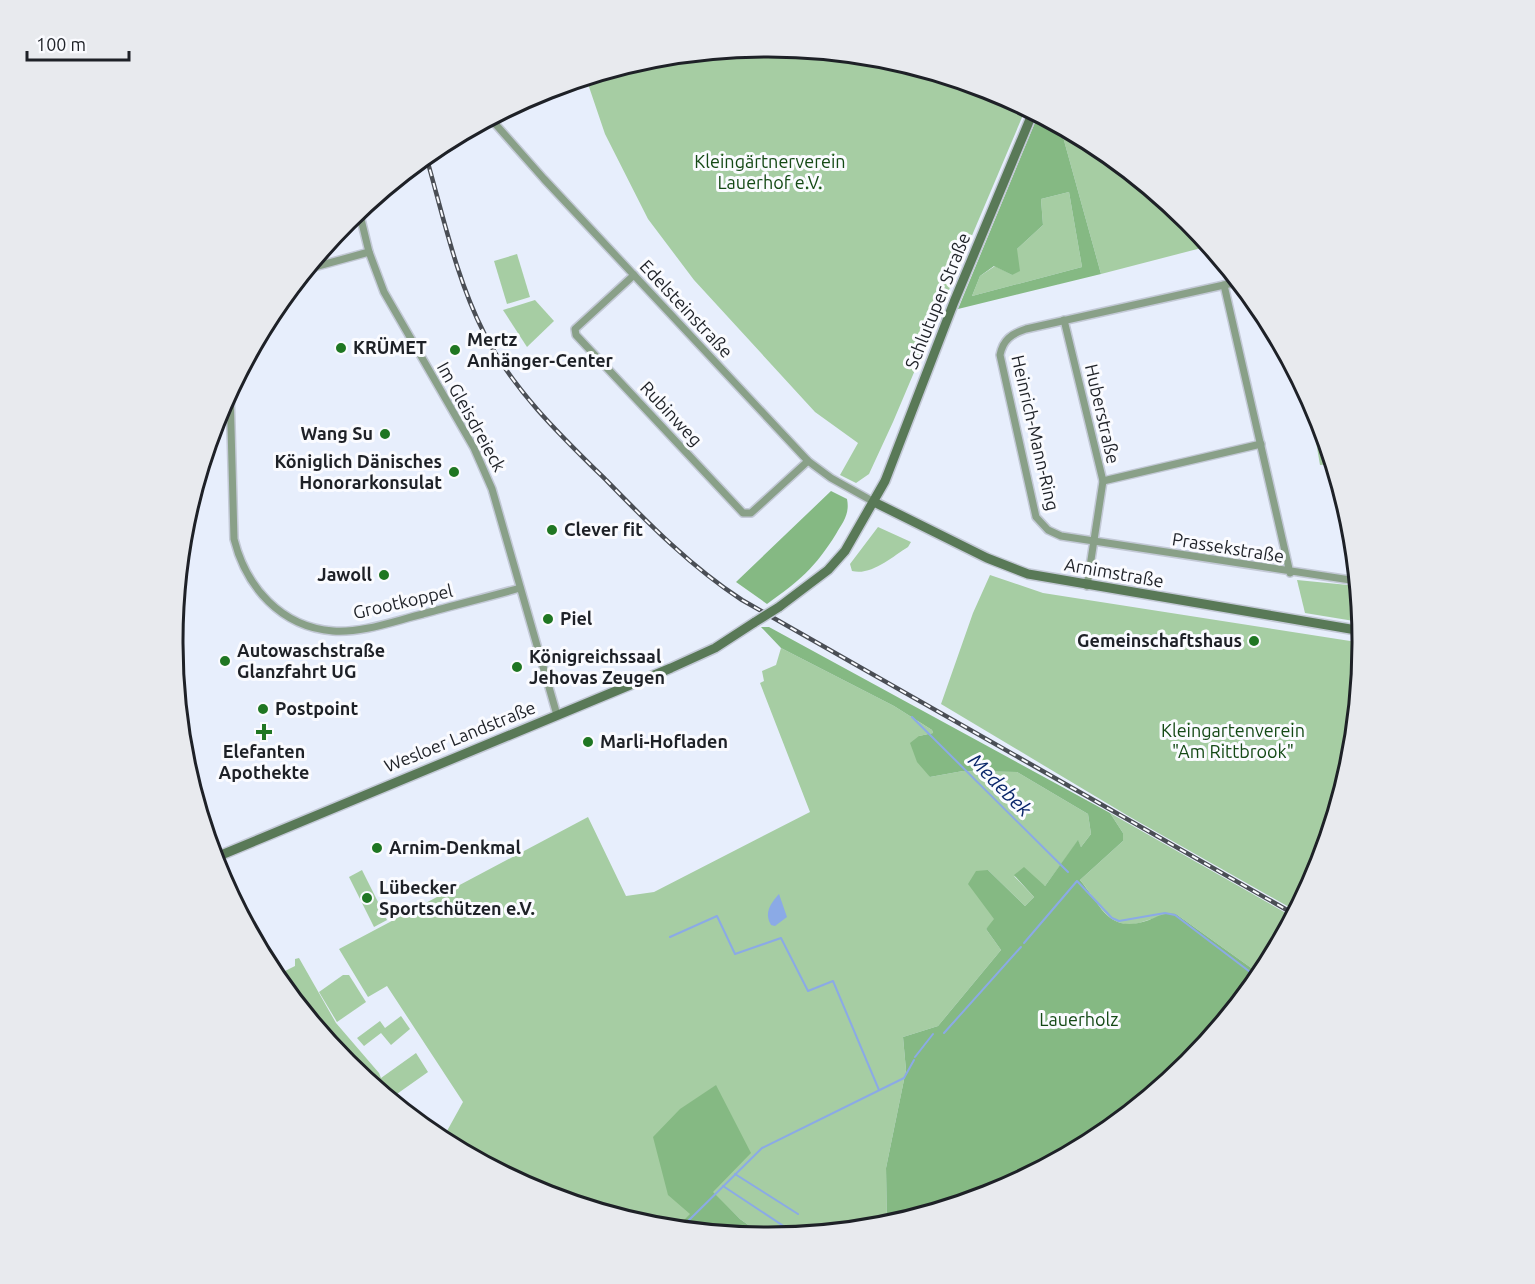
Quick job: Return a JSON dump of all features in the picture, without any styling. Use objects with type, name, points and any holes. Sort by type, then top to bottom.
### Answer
[{"type":"main road","name":"Schlutuper Straße","points":[[874,502],[1030,119]]},
{"type":"main road","name":"Arnimstraße","points":[[874,502],[995,562],[1028,574],[1087,586],[1352,629]]},
{"type":"main road","name":"Wesloer Landstraße","points":[[223,854],[716,648],[828,570],[845,551],[874,502]]},
{"type":"street","name":"Edelsteinstraße","points":[[496,124],[808,461],[831,478],[874,502]]},
{"type":"street","name":"Im Gleisdreieck","points":[[361,221],[369,252],[384,292],[481,462],[497,504],[556,716]]},
{"type":"street","points":[[320,265],[369,252]]},
{"type":"street","name":"Rubinweg","points":[[634,275],[575,332],[735,505],[747,514],[808,461]]},
{"type":"street","name":"Heinrich-Mann-Ring","points":[[1095,541],[1054,533],[1036,517],[1000,356],[1002,346],[1017,332],[1230,284]]},
{"type":"street","points":[[1224,285],[1290,573]]},
{"type":"street","name":"Huberstraße","points":[[1064,320],[1103,481],[1087,586]]},
{"type":"street","name":"Grootkoppel","points":[[231,410],[234,538],[238,557],[251,582],[265,599],[281,612],[307,626],[334,631],[349,630],[377,626],[520,588]]},
{"type":"street","points":[[1103,481],[1261,444]]},
{"type":"street","name":"Prassekstraße","points":[[1095,541],[1290,573],[1348,580]]},
{"type":"green space","name":"Kleingärtnerverein Lauerhof e.V.","points":[[729,58],[806,58],[882,68],[956,88],[1023,116],[869,474],[856,483],[840,475],[858,443],[815,412],[694,280],[648,219],[605,134],[588,85],[653,68]]},
{"type":"green space","points":[[1035,122],[1063,137],[1101,274],[958,309]],"holes":[[[1069,192],[1082,267],[972,296],[980,276],[994,266],[1012,275],[1020,271],[1017,249],[1043,225],[1041,199]]]},
{"type":"green space","points":[[1063,137],[1124,178],[1153,202],[1200,248],[1101,274]]},
{"type":"green space","points":[[1069,192],[1082,267],[972,296],[980,276],[995,266],[1012,275],[1017,249],[1043,225],[1041,199]]},
{"type":"green space","points":[[517,254],[530,297],[507,304],[494,261]]},
{"type":"green space","points":[[535,300],[554,321],[527,347],[503,310]]},
{"type":"green space","points":[[1316,439],[1324,465],[1320,465]]},
{"type":"green space","points":[[831,491],[847,499],[847,514],[828,546],[806,573],[767,604],[736,582]]},
{"type":"green space","points":[[878,527],[911,542],[908,547],[874,568],[867,571],[852,571],[850,564]]},
{"type":"green space","name":"Kleingartenverein \"Am Rittbrook\"","points":[[990,575],[1043,593],[1352,641],[1347,718],[1333,793],[1308,866],[1289,907],[1130,817],[941,704],[973,613]]},
{"type":"green space","points":[[1297,580],[1349,585],[1351,621],[1305,613]]},
{"type":"green space","name":"Lauerholz","points":[[761,627],[769,627],[1110,813],[1123,833],[1123,841],[1080,880],[1100,908],[1115,921],[1124,924],[1135,924],[1165,914],[1176,914],[1253,969],[1232,998],[1181,1056],[1124,1106],[1093,1128],[1026,1167],[991,1182],[956,1196],[887,1215],[886,1168],[906,1070],[903,1037],[938,1026],[1001,950],[986,929],[994,919],[968,884],[976,871],[988,870],[1025,906],[1034,897],[1014,875],[1024,867],[1045,886],[1078,840],[1081,847],[1091,834],[1088,814],[1017,772],[963,771],[930,777],[917,762],[910,743],[919,736],[933,733],[932,730],[894,706],[781,648]]},
{"type":"green space","points":[[781,648],[894,706],[932,730],[933,733],[919,736],[930,777],[963,771],[1017,772],[1088,814],[1091,834],[1081,847],[1078,841],[1045,886],[1014,876],[1034,897],[1025,906],[988,870],[995,920],[986,929],[1001,950],[938,1026],[903,1037],[906,1070],[886,1168],[887,1215],[806,1226],[750,1227],[740,1219],[712,1192],[716,1085],[691,1214],[684,1221],[653,1216],[579,1196],[509,1167],[447,1131],[463,1102],[387,986],[368,997],[339,949],[588,817],[626,896],[654,892],[810,812],[760,683],[764,681],[762,671],[776,665]]},
{"type":"green space","points":[[1110,813],[1286,913],[1253,969],[1176,914],[1128,924],[1111,918],[1104,912],[1080,880],[1123,841],[1123,833]]},
{"type":"green space","name":"Lübecker Sportschützen e.V.","points":[[362,870],[387,920],[374,927],[349,877]]},
{"type":"green space","points":[[299,958],[336,1023],[381,1078],[416,1053],[428,1072],[397,1094],[382,1082],[328,1028],[284,971],[295,966],[295,959]]},
{"type":"green space","points":[[343,975],[349,975],[366,1002],[337,1022],[319,992]]},
{"type":"green space","points":[[401,1016],[410,1029],[391,1045],[381,1033],[364,1046],[357,1038],[380,1021],[385,1028]]},
{"type":"green space","points":[[716,1085],[751,1153],[713,1192],[750,1227],[683,1221],[690,1214],[668,1195],[653,1137],[680,1109]]},
{"type":"water","points":[[779,894],[787,917],[775,926],[771,925],[768,913]]},
{"type":"waterway","name":"Medebek","points":[[912,717],[1068,872]]},
{"type":"waterway","name":"Medebek","points":[[1024,943],[1077,881],[1112,918],[1119,921],[1165,913],[1175,915],[1250,972]]},
{"type":"waterway","points":[[670,937],[717,916],[735,954],[781,938],[808,991],[833,981],[879,1090]]},
{"type":"waterway","points":[[944,1033],[1021,947]]},
{"type":"waterway","points":[[915,1057],[933,1034]]},
{"type":"waterway","points":[[688,1221],[762,1148],[904,1078],[914,1060]]},
{"type":"waterway","points":[[735,1174],[798,1214]]},
{"type":"waterway","points":[[723,1186],[784,1227]]},
{"type":"railway","points":[[429,165],[451,246],[474,312],[509,374],[555,429],[638,513],[705,574],[742,600],[1287,910]]},
{"type":"place","name":"KRÜMET","points":[[341,348]]},
{"type":"place","name":"Mertz Anhänger-Center","points":[[455,350]]},
{"type":"place","name":"Wang Su","points":[[385,434]]},
{"type":"place","name":"Königlich Dänisches Honorarkonsulat","points":[[454,472]]},
{"type":"place","name":"Clever fit","points":[[552,530]]},
{"type":"place","name":"Jawoll","points":[[384,575]]},
{"type":"place","name":"Piel","points":[[548,619]]},
{"type":"place","name":"Gemeinschaftshaus","points":[[1254,641]]},
{"type":"place","name":"Autowaschstraße Glanzfahrt UG","points":[[225,661]]},
{"type":"place","name":"Königreichssaal Jehovas Zeugen","points":[[517,667]]},
{"type":"place","name":"Postpoint","points":[[263,709]]},
{"type":"place","name":"Elefanten Apothekte","points":[[264,732]]},
{"type":"place","name":"Marli-Hofladen","points":[[588,742]]},
{"type":"place","name":"Arnim-Denkmal","points":[[377,848]]},
{"type":"place","name":"Lübecker Sportschützen e.V.","points":[[367,898]]}]
